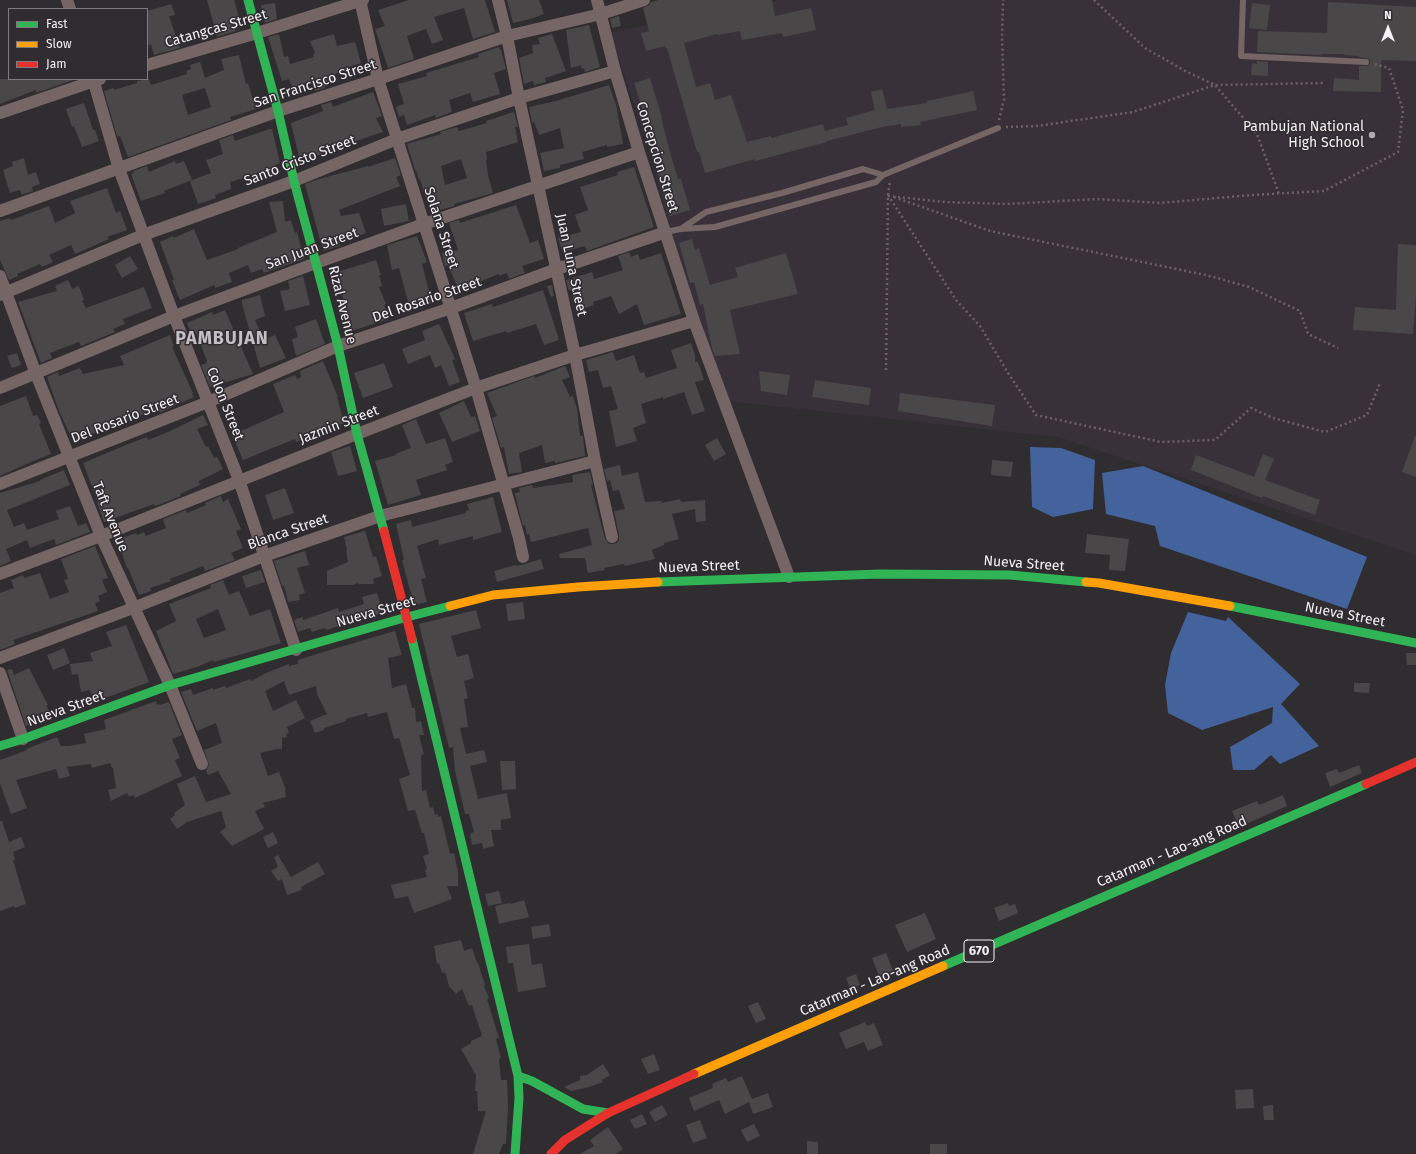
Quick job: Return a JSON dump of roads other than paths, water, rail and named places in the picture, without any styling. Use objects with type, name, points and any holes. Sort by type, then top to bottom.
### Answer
[{"type":"street","name":"Rizal Avenue","points":[[248,0],[338,346],[357,434],[407,617],[518,1076],[519,1098],[515,1154]]},
{"type":"street","name":"Catangcas Street","points":[[148,65],[257,33],[361,0]]},
{"type":"street","name":"Solana Street","points":[[361,0],[378,79],[476,388],[504,484],[523,557]]},
{"type":"street","name":"Juan Luna Street","points":[[498,0],[557,269],[595,461],[612,537]]},
{"type":"street","name":"Concepcion Street","points":[[597,0],[615,71],[639,152],[694,321],[789,577]]},
{"type":"street","name":"San Francisco Street","points":[[0,211],[278,111],[507,36],[601,14],[644,0]]},
{"type":"street","name":"Santo Cristo Street","points":[[3,294],[143,234],[294,181],[397,139],[519,98],[615,71]]},
{"type":"street","points":[[0,113],[95,80]]},
{"type":"street","name":"Colon Street","points":[[95,80],[119,169],[174,316],[239,480],[296,650]]},
{"type":"street","name":"San Juan Street","points":[[0,388],[174,316],[316,263],[424,224],[639,152]]},
{"type":"street","name":"Del Rosario Street","points":[[0,484],[208,402],[338,346],[451,308],[557,269],[666,232]]},
{"type":"street","name":"Taft Avenue","points":[[0,276],[3,294],[70,456],[101,536],[133,608],[170,685],[202,764]]},
{"type":"street","name":"Jazmin Street","points":[[0,574],[101,536],[239,480],[476,388],[575,355],[694,321]]},
{"type":"street","name":"Blanca Street","points":[[0,658],[133,608],[264,556],[380,516],[595,461]]},
{"type":"street","name":"Nueva Street","points":[[0,746],[23,740],[170,685],[407,617],[493,595],[578,587],[689,580],[880,574],[1010,575],[1099,583],[1223,605],[1416,643]]},
{"type":"street","points":[[0,673],[23,740]]},
{"type":"street","name":"Catarman - Lao-ang Road","points":[[551,1154],[565,1140],[608,1113],[696,1073],[1416,762]]},
{"type":"street","points":[[518,1076],[532,1081],[583,1109],[608,1113]]},
{"type":"lane","points":[[1243,0],[1241,56],[1366,62]]},
{"type":"lane","points":[[666,232],[680,229],[715,227],[876,182],[883,175],[998,128]]},
{"type":"lane","points":[[680,229],[706,212],[782,193],[862,169],[883,175]]},
{"type":"water","points":[[1030,447],[1061,448],[1095,460],[1093,509],[1053,517],[1032,507]]},
{"type":"water","points":[[1143,466],[1367,557],[1347,609],[1160,546],[1155,526],[1106,514],[1102,473]]},
{"type":"water","points":[[1188,612],[1226,621],[1228,617],[1300,684],[1281,704],[1319,746],[1280,764],[1271,755],[1254,770],[1233,770],[1230,747],[1272,723],[1273,707],[1202,730],[1168,713],[1165,685],[1171,653]]},
{"type":"place","name":"Pambujan National High School","points":[[1372,135]]},
{"type":"district","name":"PAMBUJAN","points":[[222,339]]}]
